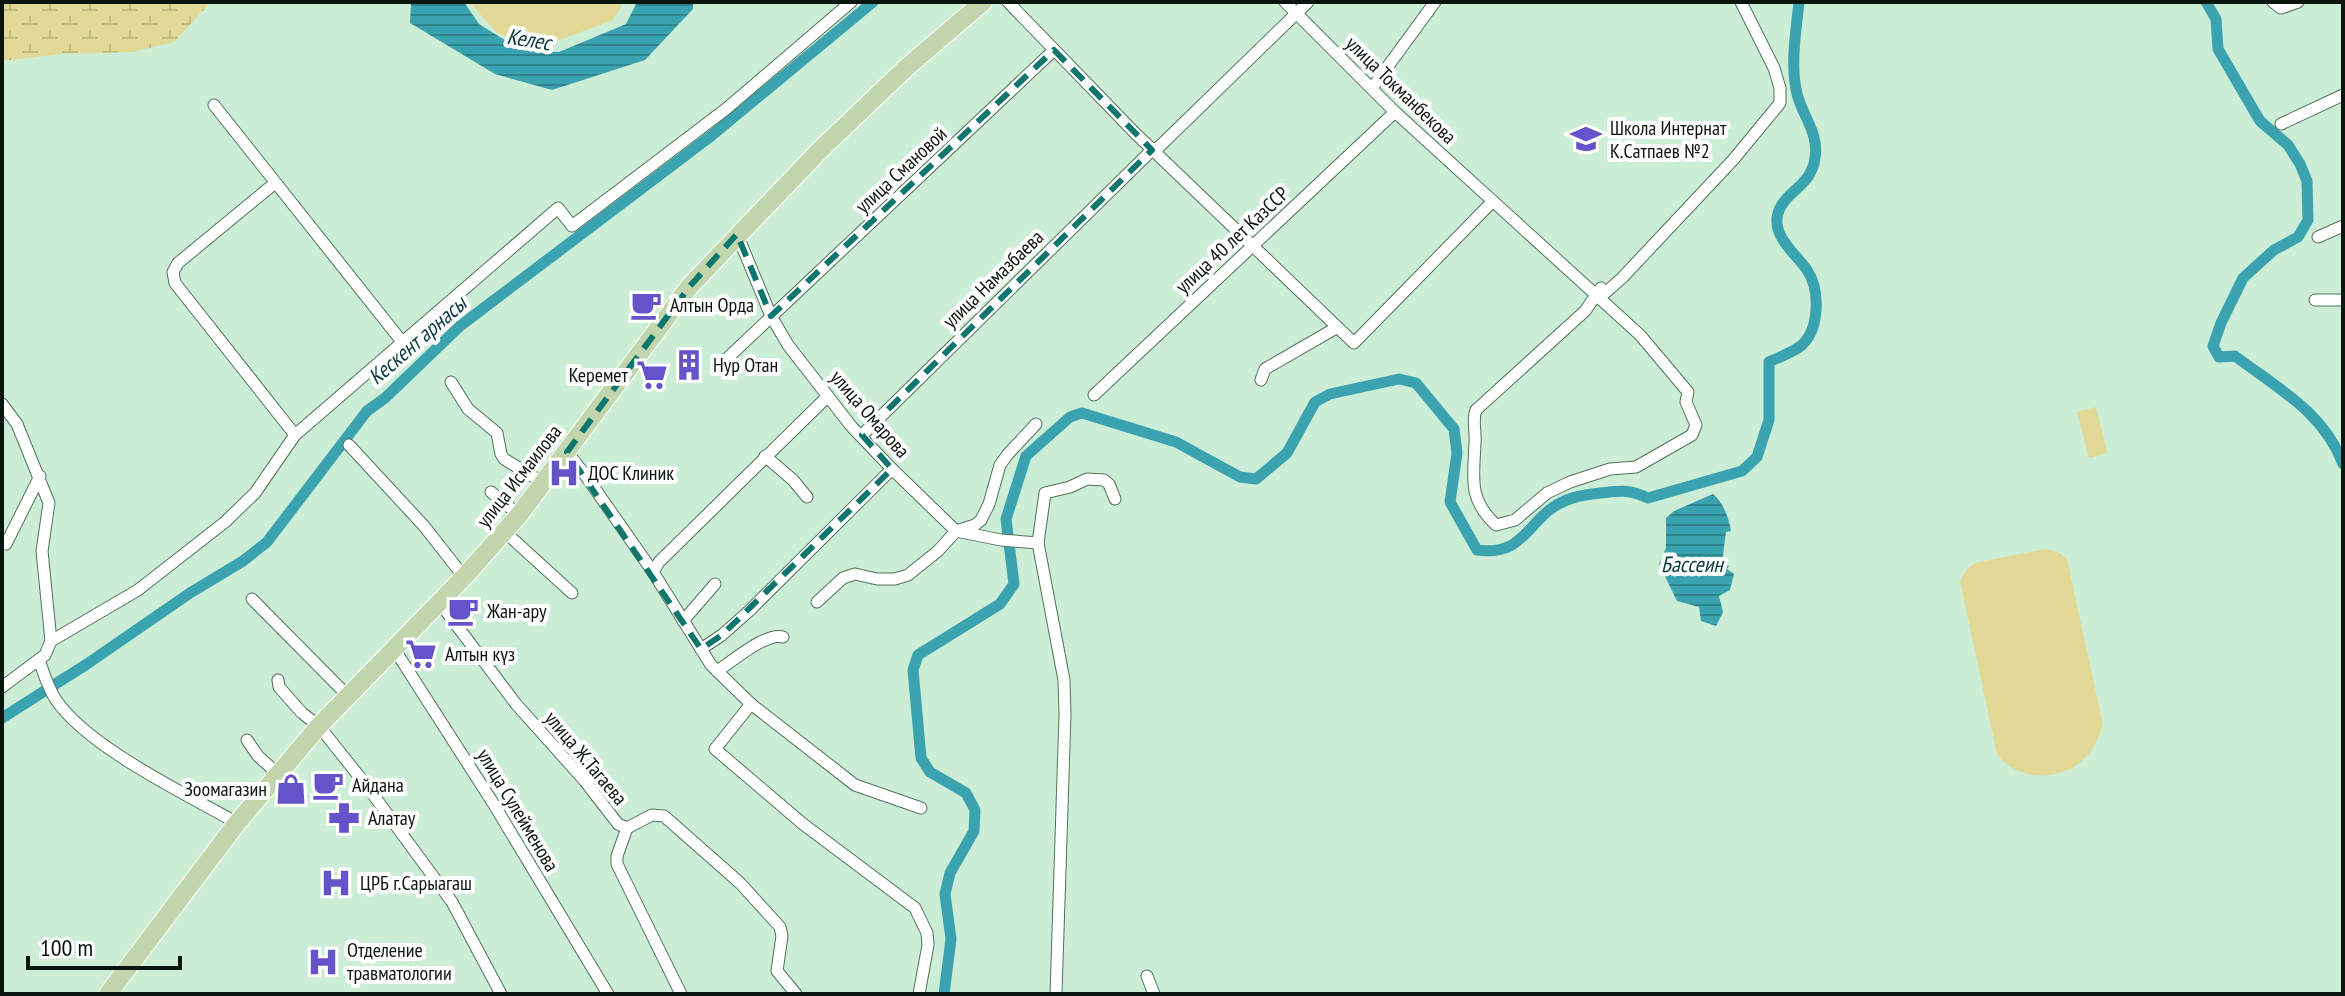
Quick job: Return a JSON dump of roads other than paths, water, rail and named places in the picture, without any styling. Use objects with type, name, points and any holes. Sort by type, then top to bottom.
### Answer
[{"type":"main road","name":"улица Исмаилова","points":[[108,994],[237,823],[319,726],[464,577],[519,515],[690,286],[737,234],[907,67],[983,2]]},
{"type":"street","points":[[51,641],[138,590],[225,522],[255,493],[295,435],[558,208],[572,226],[726,109],[851,2]]},
{"type":"street","points":[[1008,2],[1152,150],[1354,343],[1493,201]]},
{"type":"street","name":"улица Токманбекова","points":[[1285,2],[1395,112],[1598,291],[1688,392],[1686,402],[1696,430],[1692,435],[1636,467],[1610,469],[1570,482],[1547,493],[1515,520],[1496,525],[1474,494],[1472,477],[1476,410],[1585,311],[1598,291]]},
{"type":"street","name":"улица Намазбаева","points":[[862,435],[1152,150],[1159,147],[1308,2]]},
{"type":"street","points":[[1372,88],[1435,2]]},
{"type":"street","name":"улица Токманбекова","points":[[1598,291],[1605,293],[1622,278],[1762,127],[1780,103],[1777,78],[1741,2]]},
{"type":"street","points":[[2276,4],[2284,8],[2298,2]]},
{"type":"street","name":"улица Смановой","points":[[718,367],[1054,50]]},
{"type":"street","points":[[2281,124],[2343,95]]},
{"type":"street","points":[[214,105],[403,343]]},
{"type":"street","name":"улица 40 лет КазССР","points":[[1094,395],[1395,112]]},
{"type":"street","points":[[275,183],[178,263],[173,275],[175,283],[295,435]]},
{"type":"street","points":[[2318,237],[2343,226]]},
{"type":"street","name":"улица Омарова","points":[[737,234],[771,316],[788,345],[892,469],[956,531]]},
{"type":"street","points":[[2315,300],[2343,300]]},
{"type":"street","points":[[1261,380],[1265,369],[1336,328]]},
{"type":"street","points":[[451,382],[468,409],[497,433],[504,459],[544,483]]},
{"type":"street","points":[[653,572],[659,562],[828,396]]},
{"type":"street","points":[[2,404],[17,424],[49,503],[42,551],[51,641],[45,655],[2,687]]},
{"type":"street","points":[[817,602],[843,578],[855,574],[877,579],[908,575],[938,551],[956,531],[975,525],[981,520],[1000,465],[1036,424]]},
{"type":"street","points":[[349,445],[424,526],[464,577]]},
{"type":"street","points":[[567,452],[653,572],[717,671],[751,704],[855,785],[921,808]]},
{"type":"street","points":[[765,456],[807,497]]},
{"type":"street","points":[[701,649],[749,611],[892,469]]},
{"type":"street","points":[[6,544],[40,476]]},
{"type":"street","points":[[1056,994],[1064,680],[1038,543],[1045,493],[1096,478],[1109,484],[1115,499]]},
{"type":"street","points":[[491,492],[519,515]]},
{"type":"street","points":[[956,531],[1038,543]]},
{"type":"street","points":[[505,532],[572,593]]},
{"type":"street","points":[[683,621],[715,584]]},
{"type":"street","points":[[252,599],[347,695]]},
{"type":"street","name":"улица Ж.Тагаева","points":[[439,602],[516,704],[584,780],[618,824],[627,828],[652,815],[664,816],[740,883],[780,927],[782,936],[777,971],[796,994]]},
{"type":"street","points":[[717,671],[764,639],[776,635],[783,637]]},
{"type":"street","name":"улица Сулейменова","points":[[393,647],[493,803],[608,994]]},
{"type":"street","points":[[39,660],[47,684],[58,702],[85,731],[237,823]]},
{"type":"street","points":[[278,680],[279,687],[302,713],[319,726],[366,785],[452,902],[501,994]]},
{"type":"street","points":[[751,704],[715,749],[803,824],[915,908],[927,933],[928,945],[919,994]]},
{"type":"street","points":[[247,740],[258,756],[278,774]]},
{"type":"street","points":[[627,828],[617,856],[619,871],[681,994]]},
{"type":"street","points":[[1147,976],[1154,994]]},
{"type":"water","name":"Келес","points":[[411,2],[464,2],[479,24],[521,50],[559,52],[626,24],[637,2],[693,2],[693,9],[645,60],[552,90],[495,74],[410,23]]},
{"type":"water","name":"Бассеин","points":[[1713,494],[1725,511],[1731,531],[1726,532],[1722,563],[1729,566],[1727,569],[1734,574],[1730,590],[1719,596],[1723,612],[1716,626],[1701,621],[1699,607],[1677,601],[1659,564],[1666,548],[1666,518],[1674,511]]},
{"type":"waterway","name":"Кескент арнасы","points":[[2,718],[243,561],[267,542],[367,411],[385,398],[460,326],[711,136],[873,2]]},
{"type":"waterway","points":[[944,994],[951,939],[945,894],[950,873],[974,831],[975,810],[966,793],[930,772],[921,758],[913,670],[918,655],[1000,604],[1014,584],[1006,519],[1026,456],[1070,417],[1082,413],[1176,442],[1240,477],[1256,479],[1287,453],[1315,402],[1330,394],[1399,379],[1416,383],[1454,429],[1457,453],[1450,502],[1477,550],[1490,551],[1518,541],[1548,511],[1573,498],[1619,491],[1648,498],[1742,471],[1757,457],[1769,420],[1769,362],[1802,345],[1815,319],[1816,298],[1811,278],[1777,226],[1784,202],[1808,177],[1816,149],[1795,83],[1794,48],[1799,2]]},
{"type":"waterway","points":[[2206,2],[2216,19],[2218,49],[2260,121],[2288,145],[2300,164],[2307,181],[2308,220],[2298,237],[2274,250],[2243,278],[2213,346],[2219,357],[2235,356],[2298,402],[2324,430],[2343,464]]},
{"type":"place","name":"Школа Интернат К.Сатпаев №2","points":[[1586,139]]},
{"type":"place","name":"Алтын Орда","points":[[646,305]]},
{"type":"place","name":"Нур Отан","points":[[689,365]]},
{"type":"place","name":"Керемет","points":[[652,375]]},
{"type":"place","name":"ДОС Клиник","points":[[564,473]]},
{"type":"place","name":"Жан-ару","points":[[463,611]]},
{"type":"place","name":"Алтын күз","points":[[421,654]]},
{"type":"place","name":"Айдана","points":[[328,785]]},
{"type":"place","name":"Зоомагазин","points":[[291,789]]},
{"type":"place","name":"Алатау","points":[[344,818]]},
{"type":"place","name":"ЦРБ г.Сарыагаш","points":[[336,883]]},
{"type":"place","name":"Отделение травматологии","points":[[323,962]]}]
